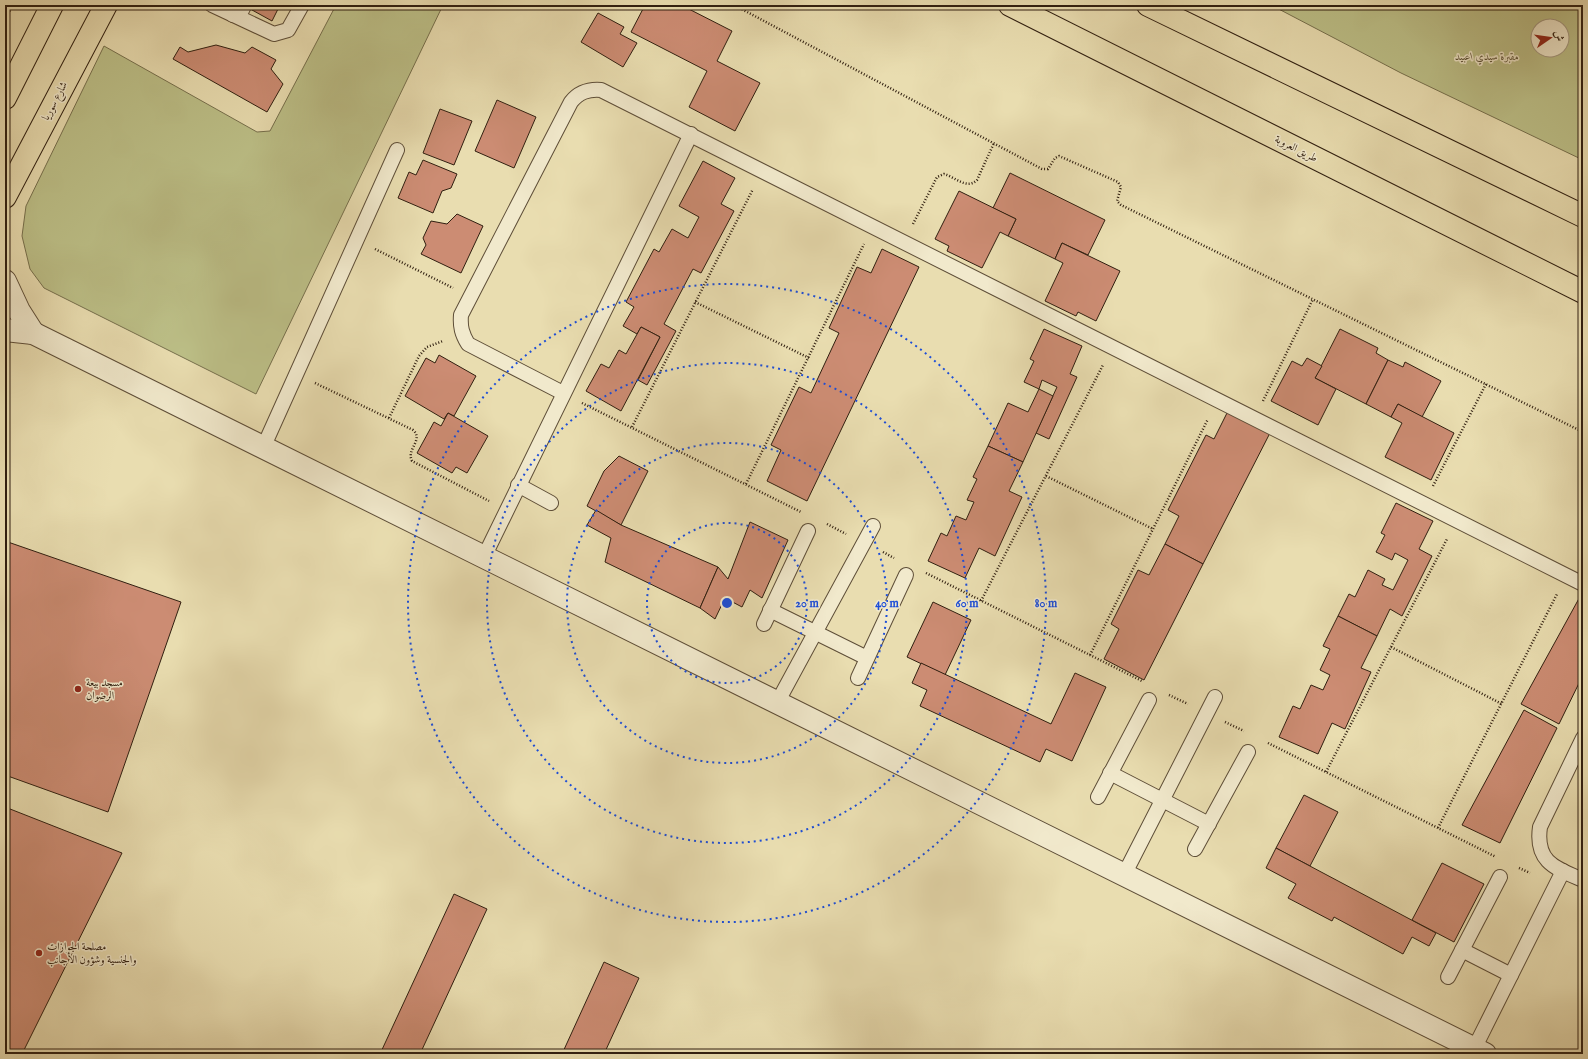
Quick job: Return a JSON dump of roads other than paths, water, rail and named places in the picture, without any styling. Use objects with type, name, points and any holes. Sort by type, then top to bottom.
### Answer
[{"type":"main road","points":[[5,98],[52,5]]},
{"type":"main road","name":"شارع سوريا","points":[[5,198],[106,5]]},
{"type":"main road","name":"طريق العروبة","points":[[1010,5],[1583,292]]},
{"type":"main road","points":[[1148,5],[1583,216]]},
{"type":"street","points":[[5,281],[19,311],[33,333]]},
{"type":"street","points":[[5,330],[33,333],[1477,1052]]},
{"type":"lane","points":[[212,5],[274,34],[288,30],[302,5]]},
{"type":"lane","points":[[233,16],[242,10],[244,6]]},
{"type":"lane","points":[[564,394],[468,344],[463,336],[460,325],[461,315],[567,109],[576,96],[592,89],[601,90],[691,134],[1583,584]]},
{"type":"lane","points":[[484,557],[691,134]]},
{"type":"lane","points":[[263,448],[397,150]]},
{"type":"lane","points":[[518,486],[551,503]]},
{"type":"lane","points":[[777,703],[873,526]]},
{"type":"lane","points":[[764,624],[808,531]]},
{"type":"lane","points":[[858,678],[906,575]]},
{"type":"lane","points":[[770,610],[867,658]]},
{"type":"lane","points":[[1124,875],[1215,697]]},
{"type":"lane","points":[[1098,797],[1148,700]]},
{"type":"lane","points":[[1583,738],[1540,827],[1538,840],[1542,855],[1551,865],[1583,880]]},
{"type":"lane","points":[[1195,849],[1248,752]]},
{"type":"lane","points":[[1110,774],[1209,824]]},
{"type":"lane","points":[[1477,1052],[1511,975],[1563,871]]},
{"type":"lane","points":[[1448,977],[1500,877]]},
{"type":"lane","points":[[1462,950],[1511,975]]},
{"type":"place","name":"مسجد بيعة الرضوان","points":[[78,689]]},
{"type":"place","name":"مصلحة الجوازات والجنسية وشؤون الأجانب","points":[[39,953]]},
{"type":"park label","name":"مقبرة سيدي اعبيد","points":[[1487,57]]}]
